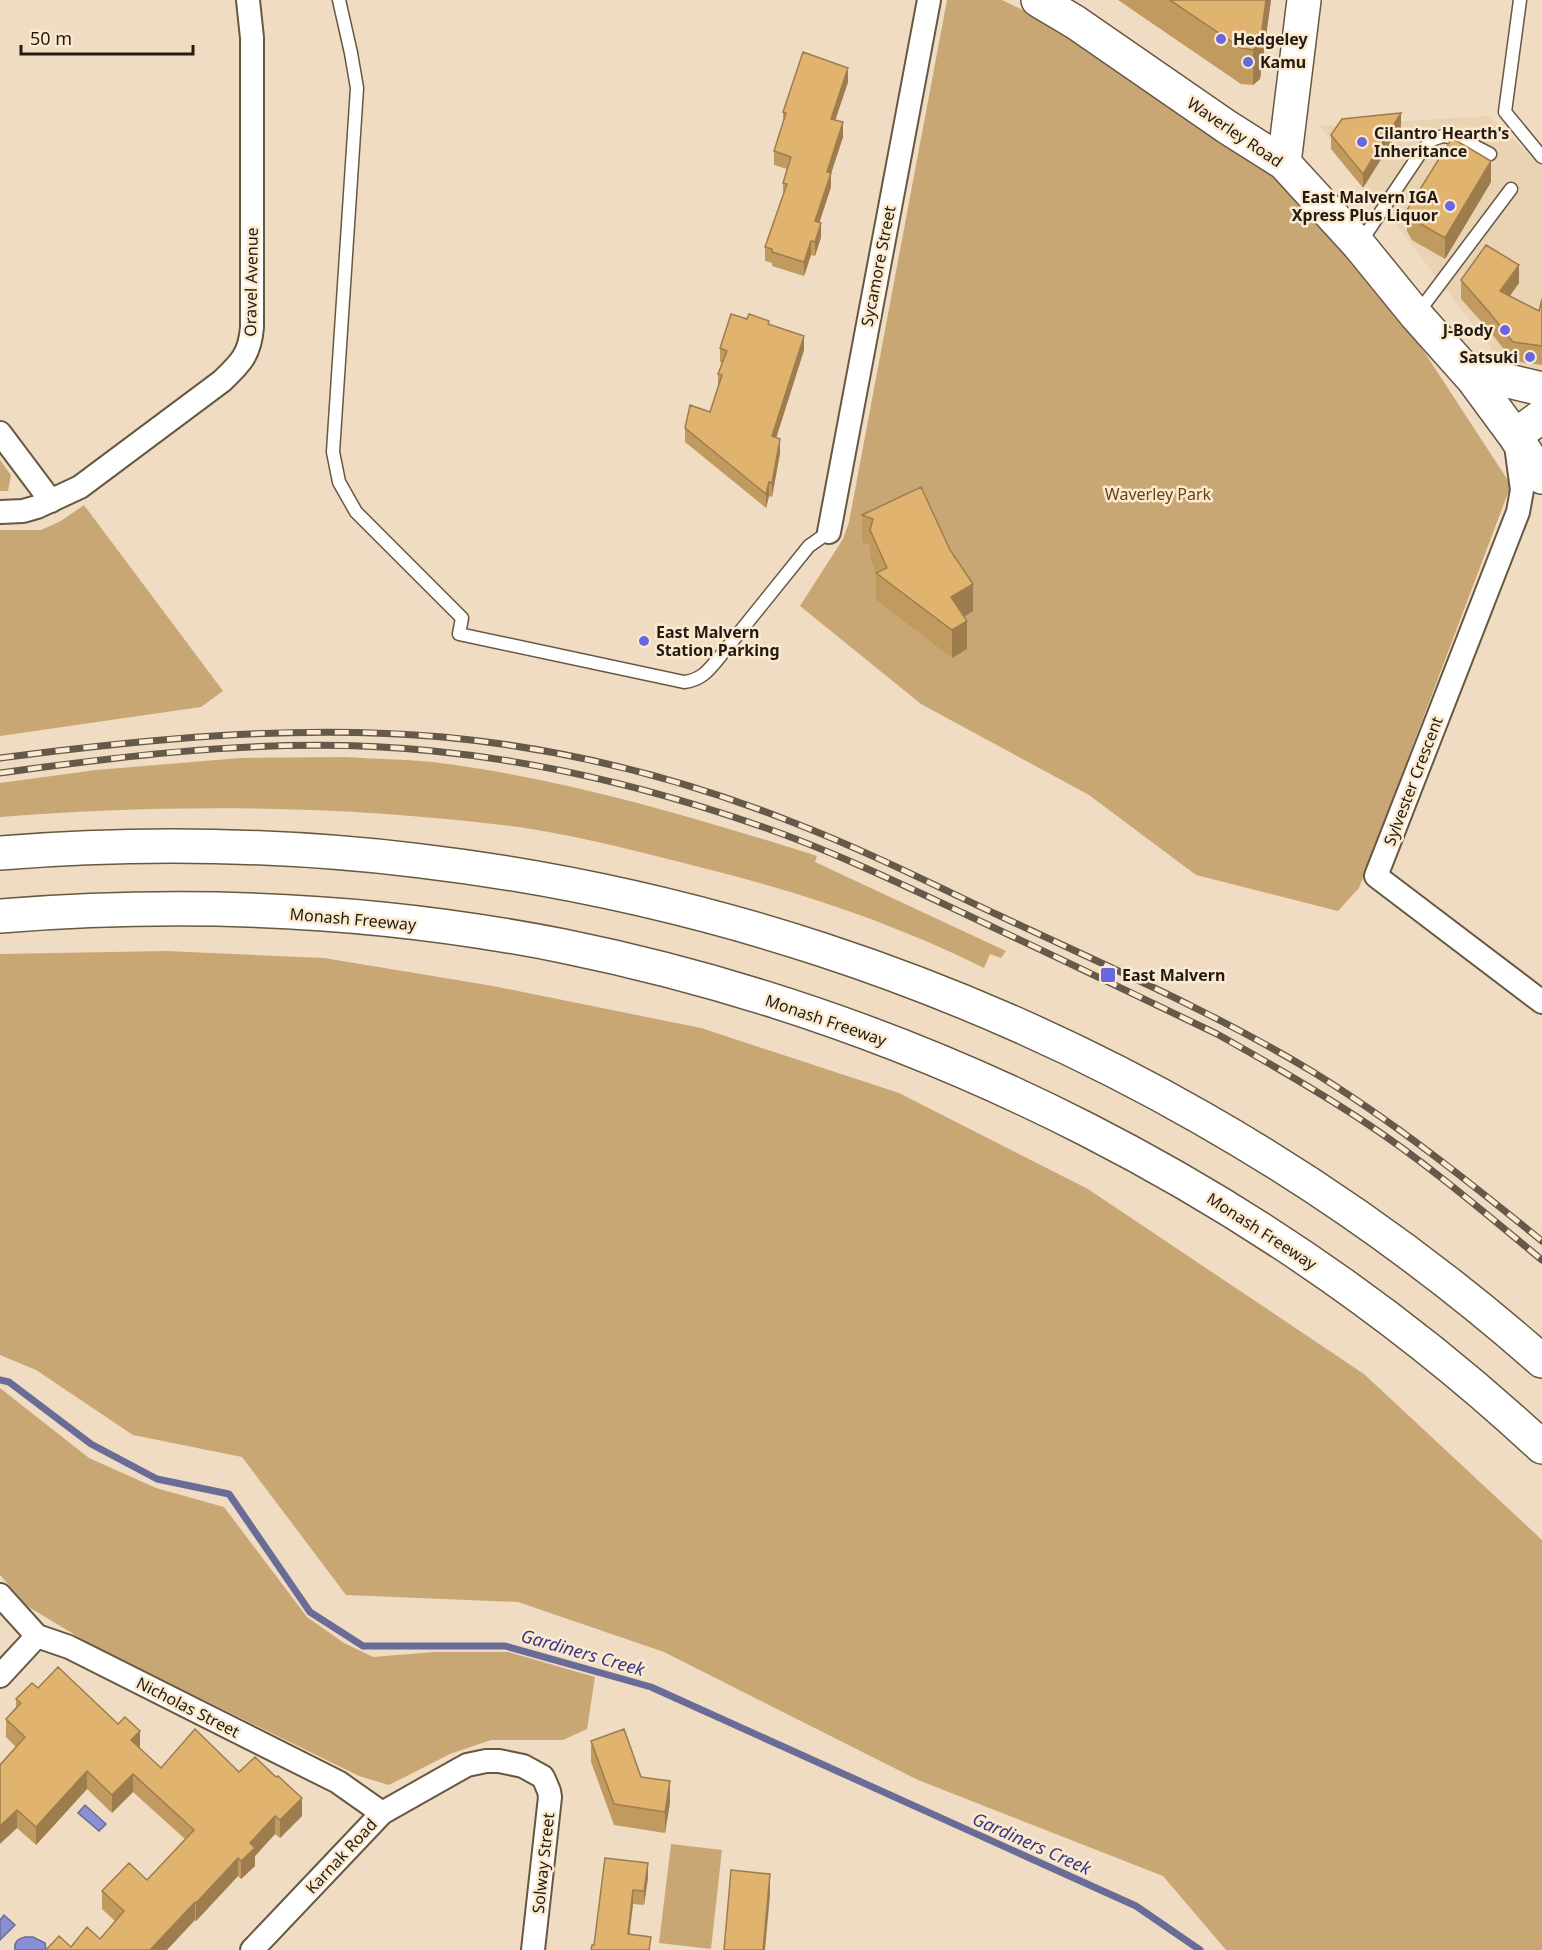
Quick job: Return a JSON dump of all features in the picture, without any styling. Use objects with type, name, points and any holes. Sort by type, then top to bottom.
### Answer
[{"type":"main road","name":"Waverley Road","points":[[1038,0],[1075,22],[1227,127],[1284,163],[1359,244],[1416,315],[1473,379],[1515,436],[1536,476]]},
{"type":"main road","points":[[1284,163],[1304,0]]},
{"type":"main road","points":[[1473,379],[1504,380],[1542,389]]},
{"type":"main road","points":[[1515,436],[1542,416]]},
{"type":"main road","points":[[0,853],[81,847],[228,846],[322,850],[415,859],[576,885],[658,902],[829,951],[997,1015],[1076,1051],[1161,1095],[1240,1140],[1368,1223],[1501,1324],[1542,1361]]},
{"type":"main road","name":"Monash Freeway","points":[[0,916],[67,911],[232,909],[406,922],[585,951],[721,985],[889,1041],[977,1077],[1053,1112],[1199,1190],[1332,1276],[1407,1331],[1542,1446]]},
{"type":"street","name":"Oravel Avenue","points":[[0,512],[23,511],[80,487],[222,381],[239,365],[248,351],[252,327],[252,38],[248,0]]},
{"type":"street","name":"Sycamore Street","points":[[829,532],[929,0]]},
{"type":"street","points":[[0,433],[51,501]]},
{"type":"street","name":"Sylvester Crescent","points":[[1536,476],[1518,512],[1376,876],[1542,1002]]},
{"type":"street","points":[[0,1595],[38,1636],[0,1676]]},
{"type":"street","name":"Nicholas Street","points":[[38,1636],[69,1647],[338,1782],[382,1813]]},
{"type":"street","name":"Karnak Road","points":[[252,1950],[382,1813],[458,1770],[478,1762],[511,1762],[531,1769],[543,1777]]},
{"type":"street","name":"Solway Street","points":[[533,1950],[550,1797],[543,1777]]},
{"type":"lane","points":[[339,0],[357,88],[333,452],[339,482],[356,512],[462,618],[459,634],[684,682],[694,681],[704,676],[809,546],[829,532]]},
{"type":"lane","points":[[1520,0],[1505,112],[1542,157]]},
{"type":"lane","points":[[1359,244],[1431,140],[1443,136],[1459,138],[1490,154]]},
{"type":"lane","points":[[1416,315],[1511,189]]},
{"type":"shaded area","points":[[1489,116],[1542,167],[1542,374],[1508,370],[1320,126]]},
{"type":"green space","name":"Waverley Park","points":[[947,0],[1002,0],[1070,33],[1277,175],[1408,327],[1511,485],[1359,888],[1338,911],[1196,875],[1089,795],[921,704],[800,606],[843,539],[849,522]]},
{"type":"green space","points":[[0,460],[11,475],[8,491],[0,491]]},
{"type":"green space","points":[[84,505],[223,691],[201,707],[0,736],[0,530],[41,530],[61,521]]},
{"type":"green space","points":[[345,757],[432,762],[530,778],[626,800],[722,827],[817,856],[815,862],[1006,951],[1001,958],[990,954],[984,968],[881,923],[775,887],[614,846],[525,828],[394,815],[263,809],[131,810],[0,817],[0,783],[96,770],[240,758]]},
{"type":"green space","points":[[166,951],[324,958],[493,986],[701,1028],[899,1093],[1088,1189],[1364,1374],[1542,1540],[1542,1950],[1226,1950],[1163,1876],[918,1780],[664,1652],[518,1602],[346,1595],[242,1457],[133,1435],[36,1370],[0,1355],[0,954]]},
{"type":"green space","points":[[0,1388],[89,1458],[156,1488],[224,1507],[307,1617],[344,1643],[373,1657],[434,1652],[508,1652],[595,1677],[587,1729],[563,1740],[491,1740],[450,1754],[389,1785],[359,1776],[90,1644],[27,1606],[0,1575]]},
{"type":"green space","points":[[671,1844],[722,1850],[711,1949],[659,1943]]},
{"type":"water","points":[[85,1805],[106,1824],[99,1831],[78,1813]]},
{"type":"water","points":[[4,1915],[15,1925],[0,1940],[0,1920]]},
{"type":"water","points":[[25,1937],[33,1937],[45,1943],[46,1950],[15,1950],[17,1941]]},
{"type":"building","points":[[1170,0],[1266,0],[1260,44],[1253,50],[1241,48]]},
{"type":"building","points":[[803,52],[848,68],[831,119],[843,122],[827,172],[831,173],[815,221],[821,223],[815,242],[811,241],[804,262],[772,252],[772,249],[765,247],[787,184],[783,183],[791,157],[774,151],[786,113],[783,112]]},
{"type":"building","points":[[1401,113],[1363,174],[1331,135],[1342,119]]},
{"type":"building","name":"East Malvern IGA Xpress Plus Liquor","points":[[1452,138],[1491,161],[1445,238],[1412,219],[1407,210]]},
{"type":"building","points":[[1486,245],[1519,265],[1500,291],[1539,311],[1542,299],[1542,346],[1513,342],[1461,280]]},
{"type":"building","points":[[731,314],[747,319],[749,314],[769,321],[768,324],[804,336],[772,436],[780,439],[772,483],[769,482],[766,494],[685,428],[690,405],[710,412],[722,375],[718,374],[727,351],[720,348]]},
{"type":"building","points":[[921,487],[950,550],[973,584],[951,597],[967,621],[952,630],[876,573],[887,568],[870,530],[873,519],[862,515]]},
{"type":"building","points":[[58,1667],[118,1724],[125,1717],[140,1731],[131,1740],[161,1768],[195,1729],[239,1772],[255,1757],[302,1798],[280,1820],[275,1816],[250,1843],[255,1848],[241,1861],[238,1858],[150,1950],[46,1950],[59,1936],[71,1947],[87,1927],[100,1939],[124,1911],[102,1891],[129,1863],[147,1880],[194,1830],[133,1774],[112,1795],[87,1771],[36,1827],[17,1810],[0,1826],[0,1765],[25,1737],[6,1719],[21,1703],[16,1699],[32,1683],[38,1688]]},
{"type":"building","points":[[624,1729],[641,1777],[670,1781],[665,1812],[614,1804],[591,1741]]},
{"type":"building","points":[[605,1858],[648,1863],[644,1891],[633,1890],[628,1934],[651,1937],[649,1950],[591,1950],[594,1945]]},
{"type":"building","points":[[731,1870],[770,1874],[763,1950],[724,1950]]},
{"type":"waterway","name":"Gardiners Creek","points":[[0,1380],[9,1382],[91,1444],[157,1479],[229,1494],[310,1612],[363,1646],[505,1646],[651,1687],[1136,1906],[1200,1950]]},
{"type":"railway","points":[[0,758],[110,745],[221,736],[332,732],[388,733],[487,742],[576,757],[707,792],[818,832],[870,855],[1157,989],[1236,1029],[1313,1072],[1373,1111],[1458,1174],[1542,1241]]},
{"type":"railway","points":[[0,773],[108,759],[216,749],[324,745],[379,747],[433,751],[517,762],[601,779],[683,801],[789,836],[864,867],[1217,1034],[1311,1088],[1389,1139],[1456,1189],[1542,1260]]},
{"type":"place","name":"Hedgeley","points":[[1221,39]]},
{"type":"place","name":"Kamu","points":[[1248,62]]},
{"type":"place","name":"Cilantro Hearth's Inheritance","points":[[1362,142]]},
{"type":"place","name":"East Malvern IGA Xpress Plus Liquor","points":[[1450,206]]},
{"type":"place","name":"J-Body","points":[[1505,330]]},
{"type":"place","name":"Satsuki","points":[[1530,357]]},
{"type":"place","name":"East Malvern Station Parking","points":[[644,641]]},
{"type":"place","name":"East Malvern","points":[[1108,975]]}]
